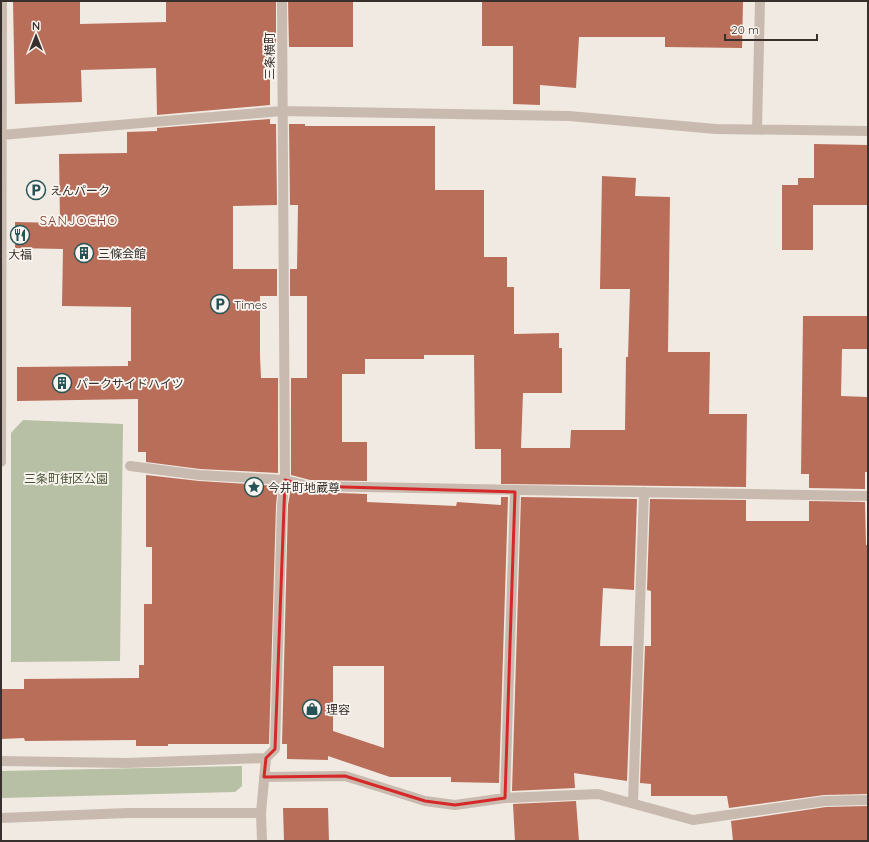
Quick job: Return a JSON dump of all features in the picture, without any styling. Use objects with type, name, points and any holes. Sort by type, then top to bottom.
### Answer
[{"type":"street","points":[[1,462],[2,1]]},
{"type":"street","name":"三条横町","points":[[266,758],[275,749],[282,505],[285,480],[282,1]]},
{"type":"street","points":[[756,128],[760,1]]},
{"type":"street","points":[[2,135],[282,111],[569,116],[716,128],[868,131]]},
{"type":"street","points":[[130,466],[198,475],[285,480],[309,486],[515,492],[644,492],[868,496]]},
{"type":"street","points":[[505,798],[515,492]]},
{"type":"street","points":[[633,802],[644,492]]},
{"type":"street","points":[[1,761],[127,763],[266,758],[262,813],[262,841]]},
{"type":"street","points":[[264,777],[345,776],[424,801],[455,805],[505,798],[598,794],[633,802],[693,820],[824,801],[868,800]]},
{"type":"street","points":[[1,818],[128,813],[262,813]]},
{"type":"highlighted area","points":[[285,480],[309,486],[515,492],[505,798],[455,805],[425,801],[345,776],[264,777],[266,758],[275,749]]},
{"type":"green space","name":"三条町街区公園","points":[[23,420],[123,424],[120,661],[11,662],[11,433]]},
{"type":"green space","points":[[242,766],[242,786],[235,792],[1,798],[1,771]]},
{"type":"building","points":[[13,1],[80,1],[80,24],[166,22],[166,1],[276,1],[276,46],[270,46],[270,105],[157,115],[156,68],[81,70],[82,102],[15,104]]},
{"type":"building","points":[[288,1],[353,1],[353,47],[289,47]]},
{"type":"building","points":[[482,1],[743,1],[742,48],[665,47],[665,37],[579,37],[576,88],[540,85],[540,105],[513,104],[513,46],[482,46]]},
{"type":"building","points":[[270,119],[270,124],[276,124],[277,205],[233,206],[233,269],[277,269],[277,296],[260,296],[260,356],[261,378],[278,378],[278,473],[200,469],[146,462],[146,452],[138,452],[138,399],[17,401],[17,367],[128,366],[128,361],[131,361],[131,307],[62,306],[63,249],[15,248],[15,222],[60,223],[59,154],[127,153],[127,132],[157,131],[157,128]]},
{"type":"building","points":[[289,124],[305,124],[305,126],[435,126],[435,190],[484,190],[484,257],[507,257],[507,287],[514,287],[514,334],[559,333],[559,348],[562,348],[562,393],[523,393],[521,448],[570,448],[571,430],[625,430],[626,357],[628,357],[630,289],[600,289],[602,176],[636,178],[635,196],[670,197],[668,352],[710,352],[709,414],[747,414],[746,487],[501,484],[501,449],[475,449],[474,355],[424,355],[424,359],[365,359],[365,374],[342,374],[342,442],[367,442],[367,481],[310,480],[291,475],[291,378],[307,378],[307,296],[290,296],[290,269],[297,269],[298,205],[290,205]]},
{"type":"building","points":[[814,144],[868,145],[868,205],[813,205],[813,250],[782,250],[782,185],[798,185],[798,178],[814,178]]},
{"type":"building","points":[[803,316],[868,316],[868,349],[842,349],[841,396],[868,397],[868,472],[865,472],[865,489],[809,488],[809,474],[801,474]]},
{"type":"building","points":[[146,475],[199,481],[278,486],[276,505],[269,744],[168,744],[168,746],[136,746],[136,740],[25,741],[24,738],[1,739],[1,689],[24,689],[24,679],[139,678],[139,665],[144,665],[144,604],[152,604],[152,547],[146,547]]},
{"type":"building","points":[[291,488],[309,492],[367,494],[367,502],[456,506],[457,502],[501,505],[501,497],[508,497],[499,783],[451,782],[451,777],[390,777],[328,756],[328,760],[287,759],[287,744],[282,744],[288,505]],"holes":[[[333,666],[384,666],[384,748],[333,731]]]},
{"type":"building","points":[[521,497],[637,499],[634,590],[603,588],[600,646],[632,646],[627,781],[574,773],[575,788],[512,791]]},
{"type":"building","points":[[650,499],[746,500],[746,521],[809,521],[809,501],[865,502],[866,545],[868,545],[868,794],[824,795],[729,808],[727,796],[651,796],[651,784],[640,783],[645,646],[651,646],[651,591],[647,590]]},
{"type":"building","points":[[576,801],[579,841],[515,841],[513,804]]},
{"type":"building","points":[[868,806],[868,840],[733,841],[731,821],[826,807]]},
{"type":"building","points":[[283,808],[328,808],[329,841],[284,841]]},
{"type":"place","name":"えんパーク","points":[[36,190]]},
{"type":"place","name":"大福","points":[[20,235]]},
{"type":"place","name":"三條会館","points":[[84,253]]},
{"type":"place","name":"Times","points":[[220,304]]},
{"type":"place","name":"パークサイドハイツ","points":[[62,383]]},
{"type":"place","name":"今井町地蔵尊","points":[[254,487]]},
{"type":"place","name":"理容","points":[[312,709]]},
{"type":"district","name":"SANJOCHO","points":[[79,220]]}]
